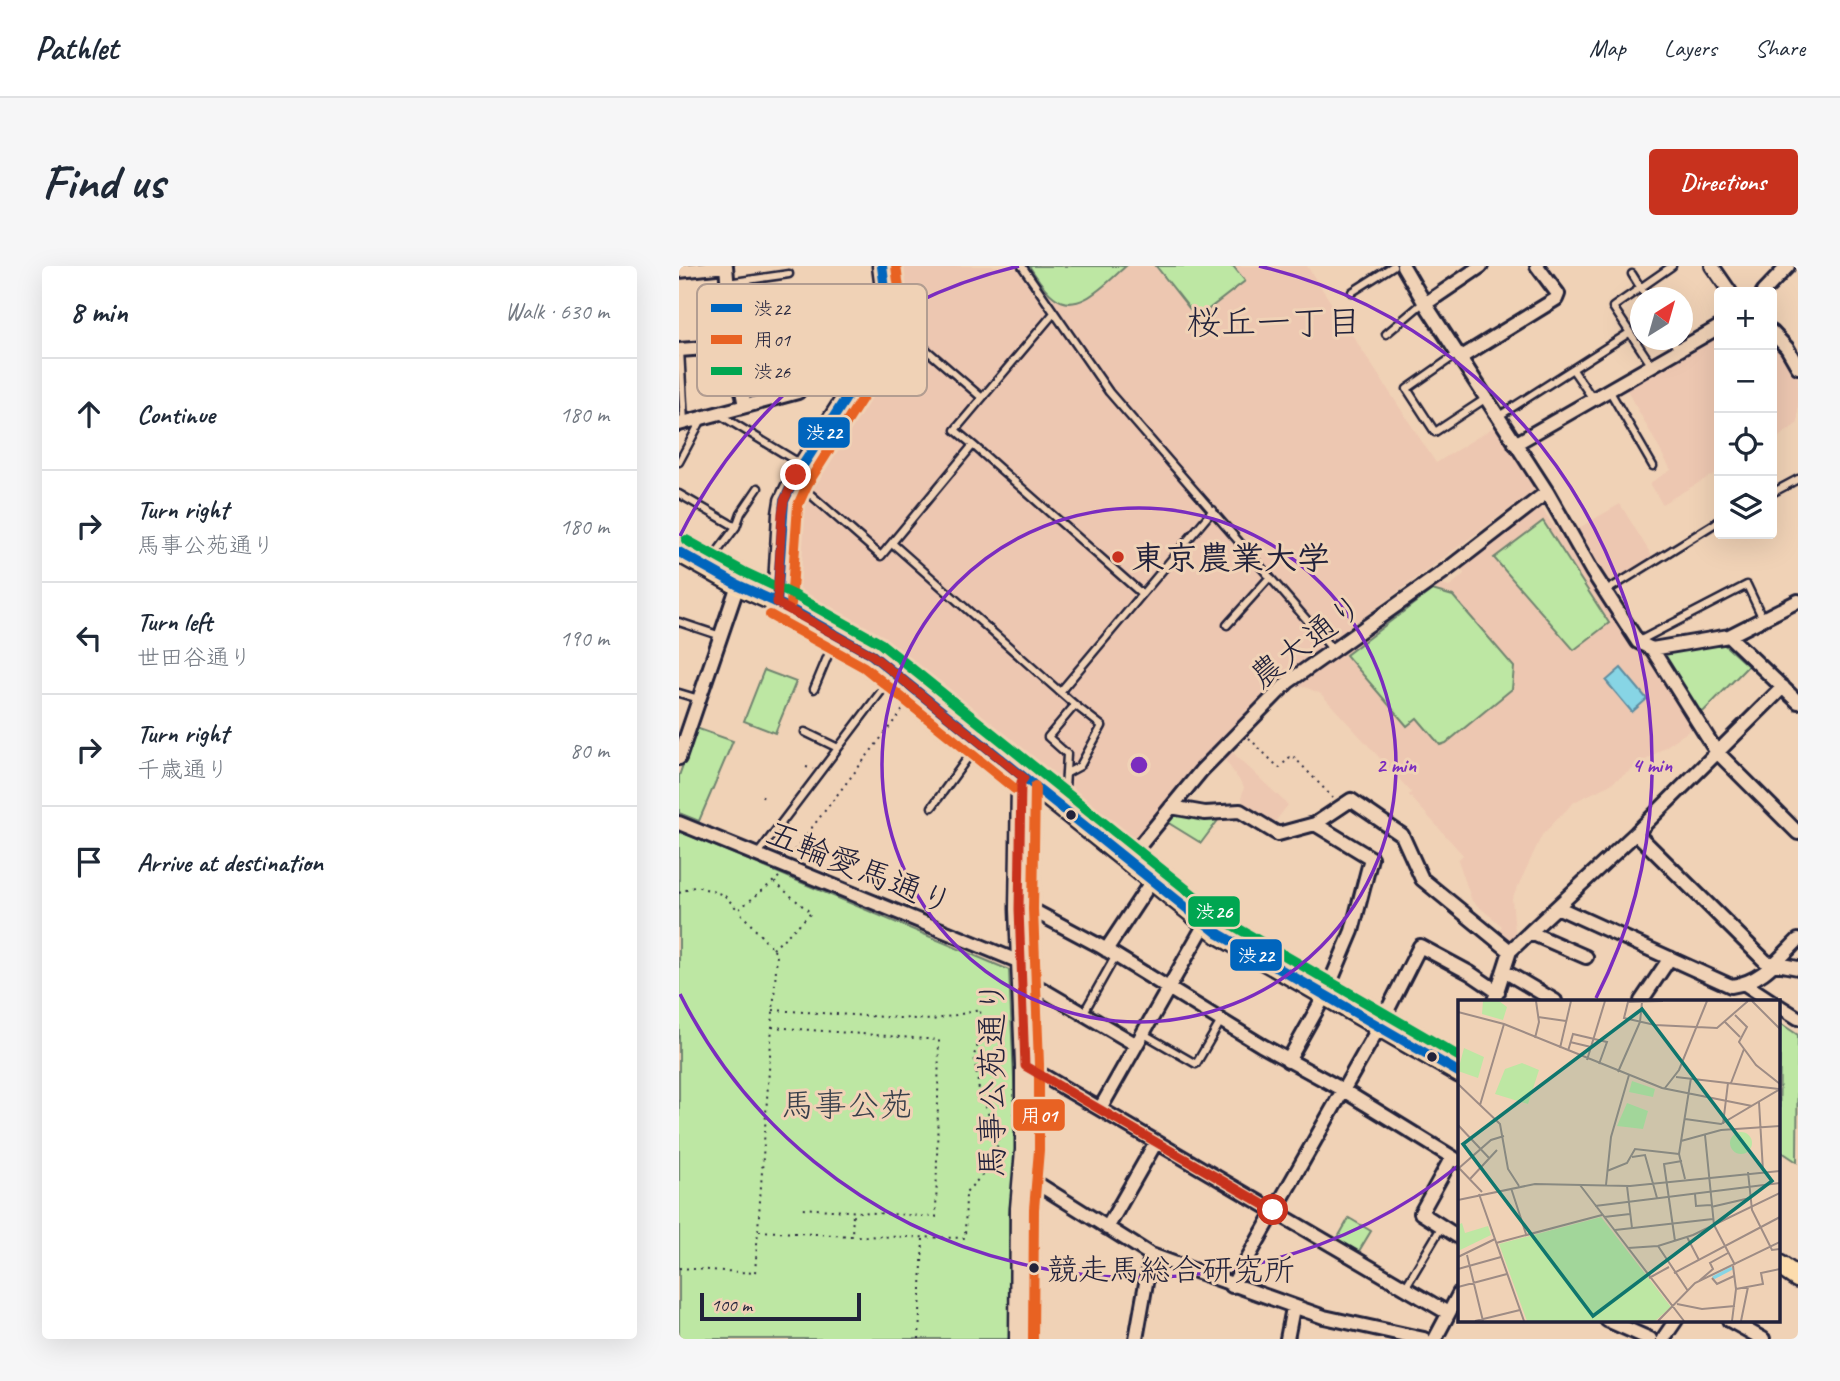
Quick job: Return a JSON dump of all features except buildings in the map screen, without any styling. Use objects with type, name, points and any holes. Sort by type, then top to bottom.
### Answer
[{"type":"main road","points":[[679,552],[836,634],[896,673],[1205,923],[1379,1027],[1458,1068]]},
{"type":"street","points":[[679,271],[725,266],[727,283]]},
{"type":"street","points":[[882,266],[884,284]]},
{"type":"street","points":[[1403,266],[1497,418],[1547,492],[1638,642],[1652,649],[1716,751],[1798,833]]},
{"type":"street","points":[[1424,303],[1481,266]]},
{"type":"street","points":[[1458,356],[1556,299],[1558,294],[1537,266]]},
{"type":"street","points":[[1712,266],[1727,287]]},
{"type":"street","points":[[1768,287],[1787,266]]},
{"type":"street","points":[[1693,338],[1714,329]]},
{"type":"street","points":[[1777,337],[1798,367]]},
{"type":"street","points":[[1515,444],[1652,366],[1670,350]]},
{"type":"street","points":[[743,396],[745,406]]},
{"type":"street","points":[[682,424],[783,396]]},
{"type":"street","points":[[777,603],[782,514],[790,487],[848,396]]},
{"type":"street","name":"農大通り","points":[[1126,860],[1241,730],[1288,682],[1449,568],[1547,492]]},
{"type":"street","points":[[679,758],[738,585]]},
{"type":"street","points":[[1652,649],[1729,636],[1798,601]]},
{"type":"street","points":[[1729,636],[1798,702]]},
{"type":"street","points":[[1232,1286],[1379,1027],[1420,946],[1470,973],[1496,997],[1510,951],[1559,908],[1783,687]]},
{"type":"street","name":"馬事公苑通り","points":[[1019,1339],[1025,1066],[1019,909],[1021,782],[1024,778]]},
{"type":"street","points":[[1171,807],[1205,813],[1240,811],[1278,834],[1315,824],[1350,800],[1402,835],[1422,879],[1510,951]]},
{"type":"street","name":"五輪愛馬通り","points":[[679,823],[1020,970],[1083,1014],[1139,1038]]},
{"type":"street","points":[[1288,1061],[1325,995],[1352,931],[1371,858],[1315,824]]},
{"type":"street","points":[[1636,833],[1766,962],[1798,968]]},
{"type":"street","points":[[1110,954],[1151,882]]},
{"type":"street","points":[[1559,908],[1731,986],[1745,984],[1766,973],[1798,940]]},
{"type":"street","points":[[1019,909],[1036,912],[1110,954],[1456,1159],[1421,1213],[1458,1237]]},
{"type":"street","points":[[1100,1109],[1205,923]]},
{"type":"street","points":[[1531,933],[1586,957]]},
{"type":"street","points":[[1642,1000],[1670,958]]},
{"type":"street","points":[[1504,971],[1553,1000]]},
{"type":"street","points":[[1745,984],[1769,1000]]},
{"type":"street","points":[[1780,1007],[1798,1018]]},
{"type":"street","points":[[1025,1066],[1448,1313]]},
{"type":"street","points":[[1107,1228],[1156,1142]]},
{"type":"street","points":[[1024,1175],[1151,1255],[1293,1308],[1424,1339]]},
{"type":"street","points":[[1136,1339],[1151,1255]]},
{"type":"street","points":[[1435,1339],[1458,1296]]},
{"type":"street","points":[[1287,1339],[1293,1308]]},
{"type":"street","points":[[1612,1322],[1650,1339]]},
{"type":"street","points":[[1663,1339],[1675,1322]]},
{"type":"street","points":[[1731,1322],[1747,1335],[1763,1339]]},
{"type":"lane","points":[[1022,266],[1109,392],[1333,650]]},
{"type":"lane","points":[[1352,292],[1393,266]]},
{"type":"lane","points":[[1632,274],[1641,287],[1672,266]]},
{"type":"lane","points":[[727,283],[789,274]]},
{"type":"lane","points":[[1630,295],[1613,307],[1652,366]]},
{"type":"lane","points":[[1385,334],[1424,303]]},
{"type":"lane","points":[[1054,313],[955,430],[1142,594]]},
{"type":"lane","points":[[1497,418],[1629,334]]},
{"type":"lane","points":[[680,350],[682,424]]},
{"type":"lane","points":[[927,350],[981,397]]},
{"type":"lane","points":[[1458,356],[1407,389],[1435,432],[1485,398]]},
{"type":"lane","points":[[1573,370],[1593,399]]},
{"type":"lane","points":[[1609,390],[1653,466]]},
{"type":"lane","points":[[719,414],[803,465]]},
{"type":"lane","points":[[679,462],[702,419]]},
{"type":"lane","points":[[802,487],[881,555],[973,445]]},
{"type":"lane","points":[[1777,490],[1798,479]]},
{"type":"lane","points":[[705,567],[736,527],[741,513],[758,488]]},
{"type":"lane","points":[[679,494],[736,527]]},
{"type":"lane","points":[[1060,692],[1213,510]]},
{"type":"lane","points":[[1607,591],[1714,524]]},
{"type":"lane","points":[[892,543],[1102,726],[1080,765],[1067,773]]},
{"type":"lane","points":[[1227,625],[1270,577]]},
{"type":"lane","points":[[1638,642],[1747,585],[1763,619]]},
{"type":"lane","points":[[679,622],[721,636]]},
{"type":"lane","points":[[814,689],[836,634]]},
{"type":"lane","points":[[756,855],[896,673]]},
{"type":"lane","points":[[679,693],[699,699]]},
{"type":"lane","points":[[1055,803],[1065,790],[1067,754],[1048,737],[1075,705]]},
{"type":"lane","points":[[805,732],[838,748]]},
{"type":"lane","points":[[932,807],[981,741]]},
{"type":"lane","points":[[1083,1014],[1110,954]]},
{"type":"lane","points":[[1139,1038],[1196,1064],[1221,1021]]},
{"type":"lane","points":[[1405,1289],[1442,1226]]},
{"type":"path","points":[[785,863],[911,699]]},
{"type":"path","points":[[1241,730],[1279,768],[1291,755],[1341,806]]},
{"type":"path","points":[[762,798],[764,793]]},
{"type":"path","points":[[738,910],[779,876]]},
{"type":"path","points":[[772,949],[811,913],[773,881]]},
{"type":"path","points":[[679,893],[696,886],[725,895],[777,954],[755,1273],[679,1268]]},
{"type":"path","points":[[758,1231],[965,1238],[966,1192],[996,1161],[998,1134],[980,1097],[974,1055],[982,1034],[980,1010],[932,1020],[773,1010]]},
{"type":"path","points":[[772,1027],[939,1040],[936,1217],[802,1208]]},
{"type":"path","points":[[852,1236],[853,1212]]},
{"type":"path","points":[[919,1339],[923,1237]]},
{"type":"shaded area","name":"東京農業大学","points":[[891,266],[1307,266],[1436,463],[1497,425],[1536,489],[1286,675],[1191,774],[1126,848],[910,665],[855,625],[816,606],[798,586],[792,569],[792,546],[802,487],[862,396],[927,396],[927,284],[894,284]]},
{"type":"shaded area","points":[[1714,334],[1714,474],[1662,504],[1650,483],[1671,470],[1627,390],[1631,381],[1686,350],[1693,350],[1693,346]]},
{"type":"shaded area","points":[[1777,345],[1798,375],[1798,423],[1777,438]]},
{"type":"shaded area","points":[[1620,504],[1652,556],[1605,585],[1572,532]]},
{"type":"shaded area","points":[[1541,507],[1627,639],[1650,660],[1693,728],[1609,785],[1574,802],[1542,835],[1512,899],[1516,942],[1503,941],[1496,934],[1502,926],[1472,901],[1458,860],[1463,855],[1409,795],[1411,792],[1321,694],[1305,687],[1292,686],[1438,584],[1449,587],[1464,574],[1462,568]]},
{"type":"shaded area","points":[[1227,747],[1288,805],[1271,827],[1243,807],[1244,787],[1221,754]]},
{"type":"green space","points":[[1029,266],[1126,266],[1092,295],[1073,303],[1063,302],[1050,294]]},
{"type":"green space","points":[[1156,266],[1233,266],[1245,281],[1197,318]]},
{"type":"green space","points":[[1543,521],[1609,623],[1574,650],[1494,558]]},
{"type":"green space","points":[[1432,590],[1453,596],[1514,667],[1512,689],[1446,743],[1440,745],[1417,718],[1407,726],[1346,655]]},
{"type":"green space","points":[[1720,641],[1748,666],[1699,716],[1664,658],[1668,650]]},
{"type":"green space","points":[[764,670],[796,682],[775,733],[744,721]]},
{"type":"green space","points":[[696,728],[733,741],[699,821],[679,813],[679,776]]},
{"type":"green space","points":[[1174,814],[1207,820],[1219,819],[1201,843],[1167,822]]},
{"type":"green space","name":"馬事公苑","points":[[679,831],[1009,970],[1017,1145],[1009,1214],[1011,1339],[679,1339]]},
{"type":"green space","points":[[1780,1023],[1798,1035],[1797,1162],[1780,1151]]},
{"type":"green space","points":[[1349,1218],[1371,1231],[1359,1251],[1354,1252],[1336,1241]]},
{"type":"water","points":[[1621,668],[1647,699],[1632,712],[1606,681]]},
{"type":"transit line","name":"渋22","points":[[882,266],[884,284]]},
{"type":"transit line","name":"用01","points":[[896,266],[898,284]]},
{"type":"transit line","name":"渋22","points":[[777,603],[784,501],[796,476],[847,396]]},
{"type":"transit line","name":"用01","points":[[791,604],[798,505],[808,483],[864,396]]},
{"type":"transit line","name":"渋26","points":[[686,540],[744,572],[796,596],[880,643],[1227,922],[1458,1056]]},
{"type":"transit line","name":"渋22","points":[[679,552],[738,585],[789,608],[872,655],[1219,934],[1458,1072]]},
{"type":"transit line","name":"用01","points":[[770,615],[864,667],[1015,789]]},
{"type":"transit line","name":"用01","points":[[1033,1339],[1034,1209],[1039,1150],[1039,1064],[1033,909],[1035,786]]},
{"type":"place","name":"東京農業大学","points":[[1118,557]]},
{"type":"place","name":"競走馬総合研究所","points":[[1034,1268]]},
{"type":"district","name":"桜丘一丁目","points":[[1274,322]]},
{"type":"route","points":[[796,475],[784,501],[782,514],[777,603],[872,655],[1024,778],[1021,782],[1019,909],[1025,1066],[1273,1210]]}]
